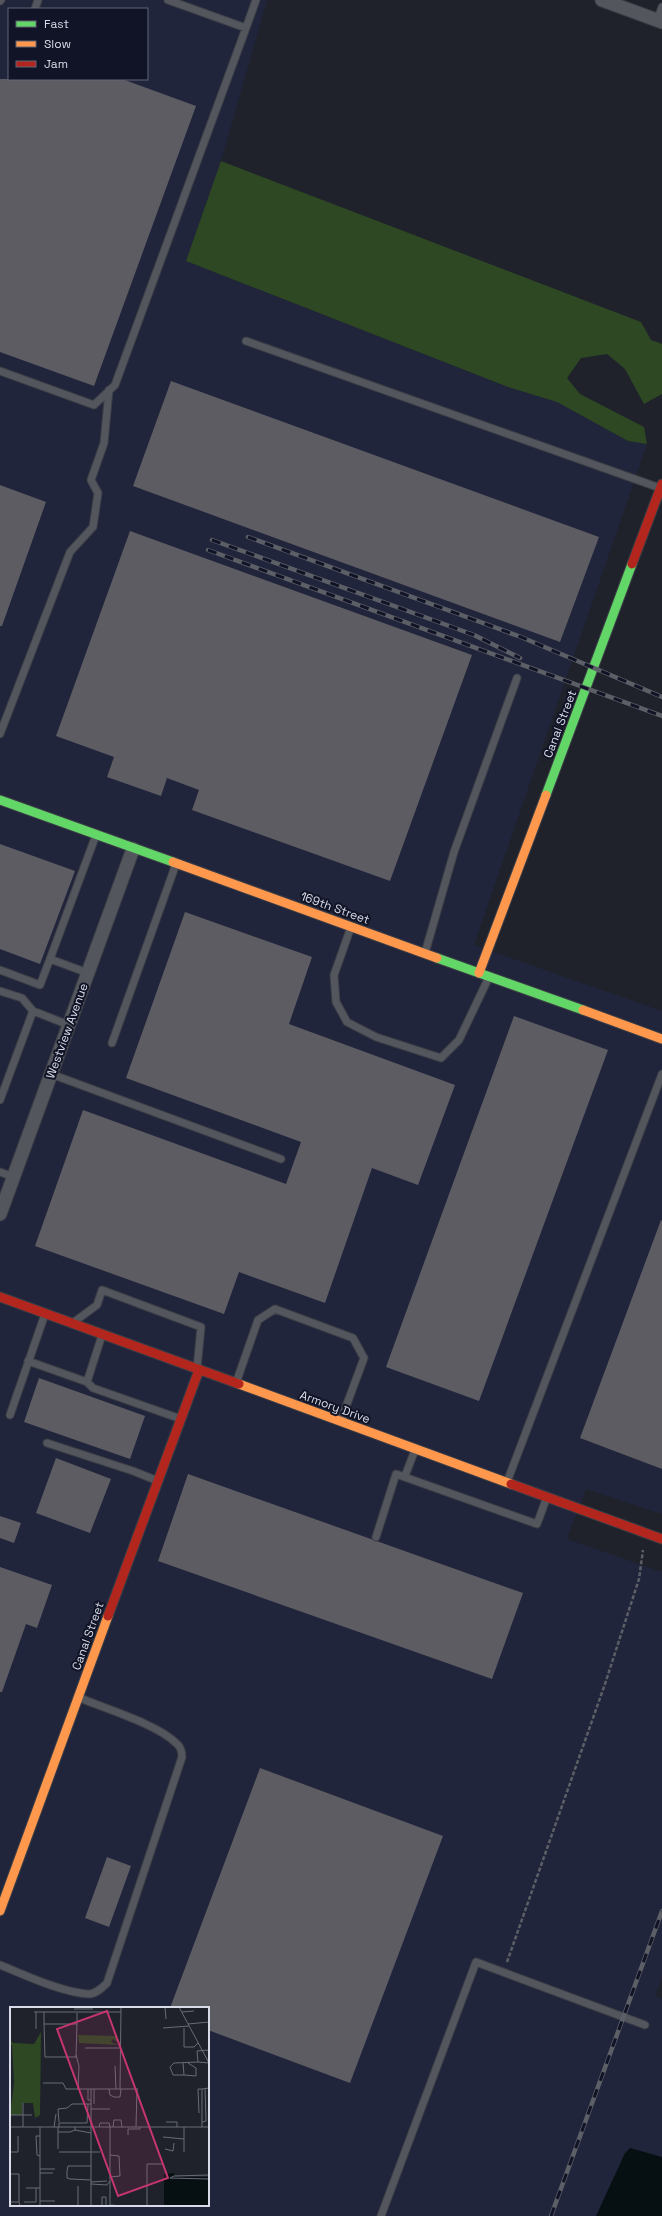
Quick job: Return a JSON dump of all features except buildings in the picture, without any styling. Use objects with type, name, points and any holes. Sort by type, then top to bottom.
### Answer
[{"type":"street","points":[[602,0],[660,21]]},
{"type":"street","name":"Canal Street","points":[[479,972],[661,486]]},
{"type":"street","name":"169th Street","points":[[0,800],[662,1039]]},
{"type":"street","name":"Westview Avenue","points":[[0,1214],[133,848]]},
{"type":"street","name":"Armory Drive","points":[[0,1297],[662,1539]]},
{"type":"street","name":"Canal Street","points":[[0,1911],[198,1370]]},
{"type":"lane","points":[[168,0],[246,28]]},
{"type":"lane","points":[[0,371],[94,405],[115,385],[256,0]]},
{"type":"lane","points":[[660,21],[662,6]]},
{"type":"lane","points":[[246,341],[661,486]]},
{"type":"lane","points":[[0,734],[70,552],[92,527],[98,493],[91,480],[104,443],[110,390]]},
{"type":"lane","points":[[425,953],[454,852],[517,678]]},
{"type":"lane","points":[[0,970],[40,985],[96,835]]},
{"type":"lane","points":[[112,1043],[176,864]]},
{"type":"lane","points":[[351,926],[334,975],[336,1002],[347,1022],[376,1037],[441,1058],[459,1040],[490,976]]},
{"type":"lane","points":[[50,959],[88,972]]},
{"type":"lane","points":[[0,991],[22,998],[33,1011],[69,1025]]},
{"type":"lane","points":[[0,1100],[33,1011]]},
{"type":"lane","points":[[51,1074],[281,1159]]},
{"type":"lane","points":[[507,1483],[662,1074]]},
{"type":"lane","points":[[0,1172],[14,1177]]},
{"type":"lane","points":[[72,1324],[97,1305],[102,1290],[201,1327],[198,1370]]},
{"type":"lane","points":[[236,1384],[258,1320],[275,1309],[353,1338],[364,1358],[341,1422]]},
{"type":"lane","points":[[10,1415],[45,1314]]},
{"type":"lane","points":[[87,1382],[102,1335]]},
{"type":"lane","points":[[28,1361],[87,1382],[93,1388],[181,1419]]},
{"type":"lane","points":[[47,1444],[133,1471],[158,1482]]},
{"type":"lane","points":[[405,1476],[415,1449]]},
{"type":"lane","points":[[376,1537],[396,1474],[537,1524],[546,1497]]},
{"type":"lane","points":[[0,1966],[58,1987],[89,1994],[99,1990],[107,1983],[182,1757],[180,1747],[176,1742],[153,1728],[78,1697]]},
{"type":"lane","points":[[381,2216],[476,1962],[645,2024]]},
{"type":"path","points":[[504,1973],[630,1607],[638,1579],[646,1533]]},
{"type":"shaded area","points":[[0,0],[267,0],[221,161],[186,261],[508,387],[557,402],[628,441],[647,444],[474,945],[662,1011],[662,1514],[586,1489],[567,1539],[662,1572],[662,1977],[655,1996],[662,1999],[662,2216],[0,2216]]},
{"type":"shaded area","points":[[630,2148],[662,2157],[662,2216],[596,2216],[625,2153]]},
{"type":"green space","points":[[221,161],[641,322],[651,340],[662,344],[662,394],[644,404],[625,369],[607,354],[581,358],[567,378],[580,394],[644,427],[647,444],[628,441],[557,402],[508,387],[186,261]]},
{"type":"railway","points":[[248,537],[521,637],[662,697]]},
{"type":"railway","points":[[212,540],[474,635],[520,658]]},
{"type":"railway","points":[[208,550],[662,716]]},
{"type":"railway","points":[[551,2216],[662,1911]]},
{"type":"traffic: fast","points":[[546,795],[632,564]]},
{"type":"traffic: fast","points":[[0,800],[173,862]]},
{"type":"traffic: fast","points":[[437,958],[583,1010]]},
{"type":"traffic: slow","points":[[479,973],[546,795]]},
{"type":"traffic: slow","points":[[173,862],[437,958]]},
{"type":"traffic: slow","points":[[583,1010],[662,1039]]},
{"type":"traffic: slow","points":[[239,1384],[511,1484]]},
{"type":"traffic: slow","points":[[0,1911],[108,1616]]},
{"type":"traffic: jam","points":[[632,564],[662,484]]},
{"type":"traffic: jam","points":[[0,1297],[239,1384]]},
{"type":"traffic: jam","points":[[108,1616],[199,1370]]},
{"type":"traffic: jam","points":[[511,1484],[662,1539]]}]
